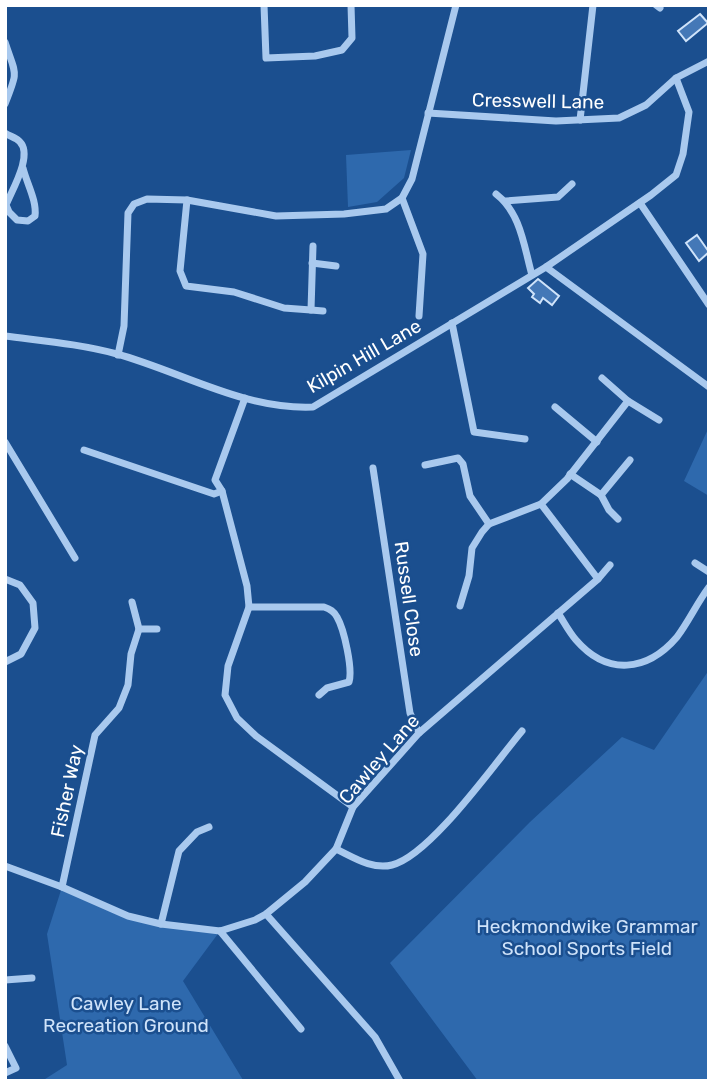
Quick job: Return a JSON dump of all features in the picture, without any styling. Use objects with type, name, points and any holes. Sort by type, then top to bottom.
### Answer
[{"type":"street","points":[[264,5],[266,58],[315,56],[342,50],[352,38],[351,5]]},
{"type":"street","points":[[118,355],[124,326],[128,213],[134,204],[147,199],[187,200],[276,216],[344,214],[386,209],[402,198],[412,179],[456,5]]},
{"type":"street","points":[[580,120],[593,5]]},
{"type":"street","points":[[5,42],[15,66],[16,77],[5,104]]},
{"type":"street","name":"Cresswell Lane","points":[[428,113],[500,119],[619,118],[646,105],[676,78],[709,61]]},
{"type":"street","name":"Kilpin Hill Lane","points":[[5,336],[71,344],[118,355],[244,398],[290,408],[313,407],[546,267],[676,175],[683,154],[689,112],[676,78]]},
{"type":"street","points":[[5,134],[21,142],[25,151],[23,168],[6,205],[17,220],[28,221],[36,216],[37,206],[23,168]]},
{"type":"street","points":[[506,201],[558,197],[572,184]]},
{"type":"street","points":[[496,194],[506,201],[515,214],[532,275]]},
{"type":"street","points":[[402,198],[423,254],[419,316]]},
{"type":"street","points":[[187,200],[180,271],[186,286],[234,292],[284,308],[323,311]]},
{"type":"street","points":[[640,203],[709,305]]},
{"type":"street","points":[[312,310],[313,246]]},
{"type":"street","points":[[313,263],[336,266]]},
{"type":"street","points":[[546,267],[709,387]]},
{"type":"street","points":[[452,323],[474,432],[525,439]]},
{"type":"street","points":[[602,378],[628,401],[659,420]]},
{"type":"street","points":[[244,398],[215,480],[222,492],[247,586],[249,607],[229,666],[225,695],[237,718],[256,736],[353,807]]},
{"type":"street","points":[[460,606],[469,576],[472,548],[489,524],[541,504],[570,474],[628,401]]},
{"type":"street","points":[[555,407],[597,442]]},
{"type":"street","points":[[5,442],[75,558]]},
{"type":"street","points":[[84,450],[214,494],[222,492]]},
{"type":"street","points":[[425,465],[457,458],[463,464],[470,496],[489,524]]},
{"type":"street","points":[[601,495],[630,460]]},
{"type":"street","name":"Russell Close","points":[[373,468],[410,713],[419,733]]},
{"type":"street","points":[[570,474],[601,495],[609,510],[618,519]]},
{"type":"street","points":[[541,504],[598,579]]},
{"type":"street","points":[[695,563],[709,572]]},
{"type":"street","name":"Cawley Lane","points":[[5,866],[128,916],[161,924],[220,931],[256,920],[305,882],[336,849],[353,807],[419,733],[598,579],[610,565]]},
{"type":"street","points":[[5,579],[20,585],[33,603],[35,628],[22,654],[5,662]]},
{"type":"street","points":[[558,613],[575,639],[602,662],[618,666],[638,664],[658,655],[677,636],[709,587]]},
{"type":"street","name":"Fisher Way","points":[[62,887],[95,735],[119,708],[128,685],[131,654],[139,629],[132,602]]},
{"type":"street","points":[[249,607],[324,607],[333,611],[344,637],[351,675],[349,682],[327,688],[319,695]]},
{"type":"street","points":[[139,629],[157,629]]},
{"type":"street","points":[[336,849],[371,865],[391,866],[408,858],[440,830],[522,731]]},
{"type":"street","points":[[191,824],[197,832]]},
{"type":"street","points":[[161,924],[179,851],[197,832],[209,827]]},
{"type":"street","points":[[266,914],[375,1037],[400,1081]]},
{"type":"street","points":[[220,931],[301,1029]]},
{"type":"street","points":[[5,980],[32,978]]},
{"type":"street","points":[[5,1046],[16,1068],[5,1073]]},
{"type":"green space","points":[[411,150],[404,178],[377,202],[348,207],[346,155]]},
{"type":"green space","points":[[709,427],[709,496],[684,481]]},
{"type":"green space","name":"Heckmondwike Grammar School Sports Field","points":[[709,670],[709,1081],[478,1081],[390,963],[530,822],[622,737],[654,750]]},
{"type":"green space","name":"Cawley Lane Recreation Ground","points":[[62,887],[128,916],[220,931],[183,981],[243,1080],[259,1081],[42,1081],[67,1065],[47,934]]},
{"type":"building","points":[[700,14],[708,23],[686,41],[678,31]]},
{"type":"building","points":[[697,235],[709,252],[699,261],[686,243]]},
{"type":"building","points":[[538,279],[559,296],[552,305],[543,298],[540,303],[532,297],[534,294],[528,288]]}]
